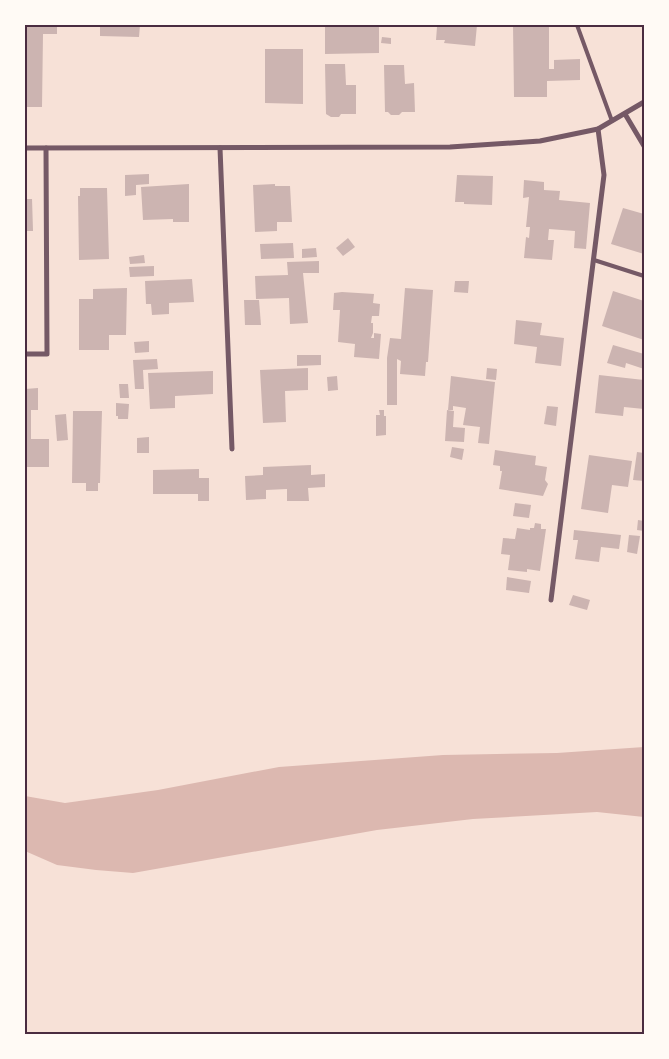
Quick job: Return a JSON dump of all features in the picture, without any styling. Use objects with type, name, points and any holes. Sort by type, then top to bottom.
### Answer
[{"type":"street","points":[[25,148],[450,147],[540,141],[598,129],[644,102]]},
{"type":"street","points":[[625,114],[644,146]]},
{"type":"street","points":[[551,600],[604,175],[598,129]]},
{"type":"street","points":[[25,354],[47,354],[46,148]]},
{"type":"street","points":[[220,148],[232,449]]},
{"type":"lane","points":[[577,25],[612,121]]},
{"type":"lane","points":[[594,260],[644,276]]},
{"type":"shaded area","points":[[644,747],[644,817],[597,812],[473,819],[377,830],[133,873],[57,865],[25,851],[25,796],[65,803],[158,790],[279,767],[443,755],[557,753]]},
{"type":"building","points":[[25,25],[57,25],[57,34],[43,34],[42,107],[25,107]]},
{"type":"building","points":[[100,25],[140,25],[139,37],[100,36]]},
{"type":"building","points":[[325,25],[379,27],[379,53],[325,54]]},
{"type":"building","points":[[477,25],[475,46],[444,43],[445,40],[436,40],[437,27]]},
{"type":"building","points":[[513,25],[549,25],[549,69],[554,69],[554,60],[580,59],[580,80],[547,81],[547,97],[514,97]]},
{"type":"building","points":[[382,37],[391,38],[391,44],[381,43]]},
{"type":"building","points":[[265,49],[303,49],[303,104],[265,103]]},
{"type":"building","points":[[325,64],[345,64],[346,85],[356,85],[356,114],[341,114],[339,117],[331,117],[326,114]]},
{"type":"building","points":[[384,65],[404,65],[405,84],[414,83],[415,112],[402,112],[399,115],[391,115],[385,112]]},
{"type":"building","points":[[149,174],[149,184],[136,185],[136,195],[125,196],[125,175]]},
{"type":"building","points":[[457,175],[493,176],[492,205],[455,202]]},
{"type":"building","points":[[524,180],[544,182],[544,190],[560,191],[559,200],[590,203],[586,249],[574,248],[575,231],[549,229],[548,240],[554,240],[552,260],[524,258],[526,237],[529,238],[530,227],[526,227],[529,197],[523,198]]},
{"type":"building","points":[[189,184],[189,222],[173,222],[173,219],[143,220],[141,187]]},
{"type":"building","points":[[275,184],[275,186],[290,186],[292,222],[277,222],[277,231],[255,232],[253,185]]},
{"type":"building","points":[[80,188],[107,188],[109,259],[79,260],[78,196],[80,196]]},
{"type":"building","points":[[25,199],[32,199],[33,231],[25,231]]},
{"type":"building","points":[[623,208],[644,214],[644,254],[611,244]]},
{"type":"building","points":[[348,238],[355,247],[343,256],[336,248]]},
{"type":"building","points":[[293,243],[294,258],[261,259],[260,244]]},
{"type":"building","points":[[316,248],[317,257],[302,258],[302,249]]},
{"type":"building","points":[[144,255],[145,263],[130,264],[129,257]]},
{"type":"building","points":[[319,261],[319,273],[303,273],[308,323],[290,324],[289,298],[256,299],[255,276],[288,275],[287,262]]},
{"type":"building","points":[[154,266],[154,276],[130,277],[129,267]]},
{"type":"building","points":[[192,279],[194,302],[169,303],[169,314],[152,315],[151,304],[146,304],[145,281]]},
{"type":"building","points":[[455,281],[469,281],[468,293],[454,292]]},
{"type":"building","points":[[127,288],[126,335],[109,335],[109,350],[79,350],[79,299],[93,299],[93,289]]},
{"type":"building","points":[[405,288],[433,290],[428,362],[426,362],[425,376],[400,374],[401,361],[397,359],[397,405],[387,405],[387,358],[390,338],[401,339]]},
{"type":"building","points":[[613,291],[644,301],[644,340],[602,326]]},
{"type":"building","points":[[334,293],[374,294],[373,303],[380,304],[379,316],[372,316],[371,323],[373,323],[373,333],[371,338],[374,338],[374,333],[381,334],[379,359],[354,357],[355,344],[338,342],[340,310],[333,310]]},
{"type":"building","points":[[244,300],[259,300],[261,325],[245,325]]},
{"type":"building","points":[[516,320],[542,323],[540,335],[564,338],[561,366],[535,363],[537,347],[514,344]]},
{"type":"building","points":[[149,341],[149,352],[135,353],[134,342]]},
{"type":"building","points":[[613,345],[644,354],[644,369],[626,363],[625,368],[607,363]]},
{"type":"building","points":[[297,355],[321,355],[321,365],[297,366]]},
{"type":"building","points":[[157,359],[158,369],[143,370],[144,389],[135,389],[133,360]]},
{"type":"building","points":[[308,368],[308,390],[285,391],[286,422],[263,423],[260,370]]},
{"type":"building","points":[[487,368],[497,369],[496,380],[486,379]]},
{"type":"building","points":[[213,371],[213,394],[175,396],[175,408],[150,409],[148,373]]},
{"type":"building","points":[[599,375],[644,380],[644,409],[624,407],[623,416],[595,413]]},
{"type":"building","points":[[337,376],[338,390],[328,391],[327,377]]},
{"type":"building","points":[[451,376],[495,382],[489,444],[478,443],[480,427],[463,425],[466,408],[453,406],[453,410],[448,410]]},
{"type":"building","points":[[119,384],[128,384],[129,398],[120,398]]},
{"type":"building","points":[[38,388],[38,410],[31,410],[31,439],[49,439],[49,467],[25,467],[25,389]]},
{"type":"building","points":[[116,403],[129,404],[128,419],[118,419],[118,416],[116,416]]},
{"type":"building","points":[[547,406],[558,407],[556,426],[544,424]]},
{"type":"building","points":[[379,410],[384,410],[384,416],[386,416],[386,435],[376,436],[376,415],[380,415]]},
{"type":"building","points":[[447,410],[454,411],[453,427],[465,428],[464,442],[445,441]]},
{"type":"building","points":[[73,411],[102,411],[100,483],[98,483],[98,491],[86,491],[86,483],[72,483]]},
{"type":"building","points":[[66,414],[68,440],[57,441],[55,415]]},
{"type":"building","points":[[149,437],[149,453],[137,453],[137,438]]},
{"type":"building","points":[[452,447],[464,449],[462,460],[450,457]]},
{"type":"building","points":[[495,450],[536,456],[535,465],[547,467],[545,480],[548,484],[543,496],[499,489],[502,471],[500,471],[500,466],[493,465]]},
{"type":"building","points":[[637,452],[644,453],[644,481],[633,480]]},
{"type":"building","points":[[589,455],[632,461],[628,487],[612,485],[608,513],[581,509]]},
{"type":"building","points":[[311,465],[311,475],[325,474],[325,487],[308,488],[309,501],[287,501],[287,489],[266,490],[266,499],[246,500],[245,476],[263,475],[263,467]]},
{"type":"building","points":[[199,469],[199,478],[209,478],[209,501],[198,501],[198,494],[153,494],[153,470]]},
{"type":"building","points":[[515,503],[531,505],[529,518],[513,516]]},
{"type":"building","points":[[638,520],[644,521],[644,531],[637,530]]},
{"type":"building","points":[[535,523],[541,524],[541,529],[546,529],[540,571],[527,569],[527,572],[508,570],[510,555],[501,554],[503,538],[515,539],[517,528],[530,530],[530,528],[534,528]]},
{"type":"building","points":[[574,530],[621,535],[619,549],[601,547],[599,562],[575,559],[578,540],[573,540]]},
{"type":"building","points":[[629,535],[640,536],[637,554],[627,552]]},
{"type":"building","points":[[507,577],[531,581],[529,593],[506,590]]},
{"type":"building","points":[[573,595],[590,600],[587,610],[569,605]]}]
